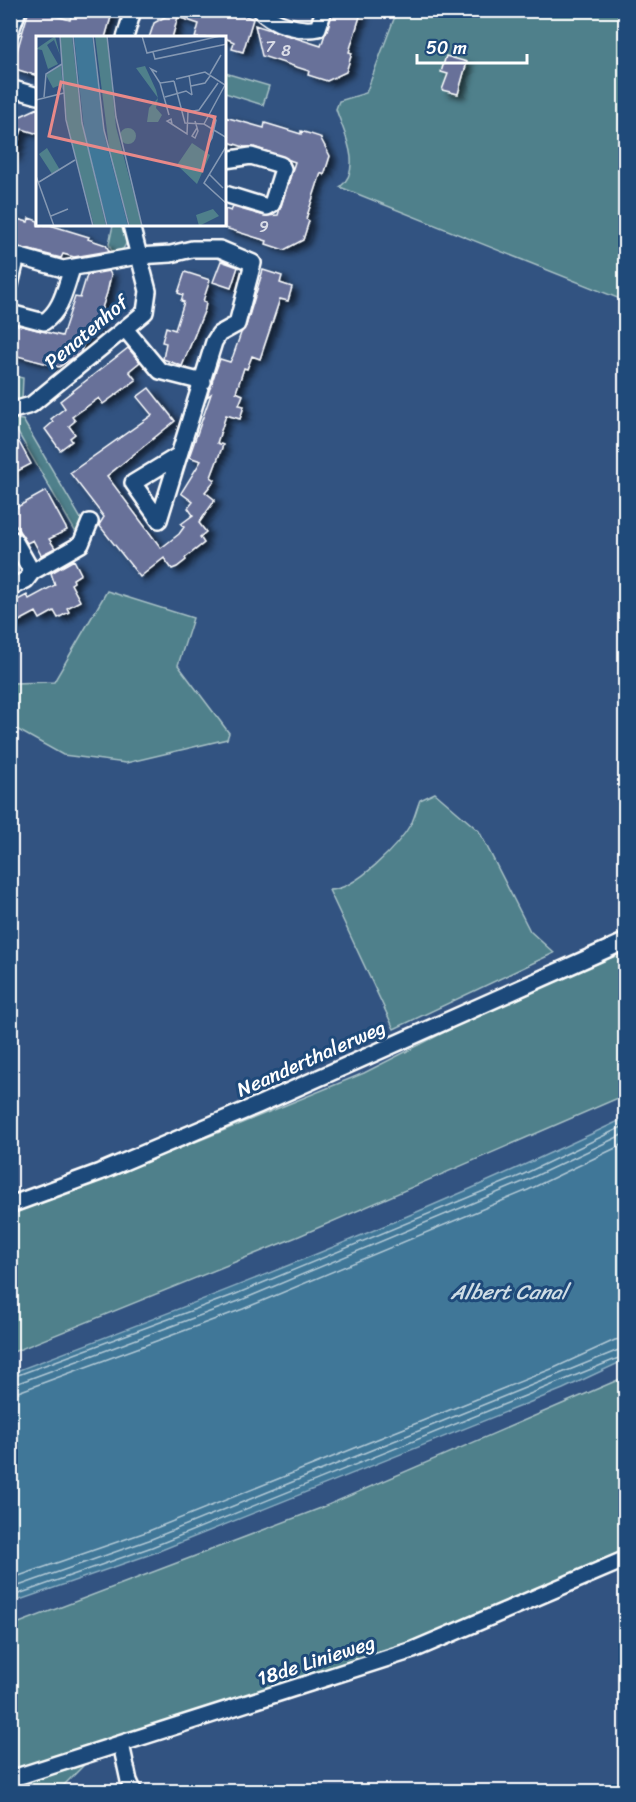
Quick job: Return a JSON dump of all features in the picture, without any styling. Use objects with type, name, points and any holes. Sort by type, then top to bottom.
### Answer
[{"type":"street","points":[[10,33],[18,10]]},
{"type":"street","points":[[126,36],[134,10]]},
{"type":"street","points":[[260,10],[266,18],[306,30],[318,28],[324,10]]},
{"type":"street","points":[[10,88],[36,95]]},
{"type":"street","points":[[226,160],[251,156],[281,165],[283,169],[272,204],[267,207],[226,194]]},
{"type":"street","name":"Penatenhof","points":[[10,411],[17,407],[31,405],[126,330],[145,312],[149,302],[148,291],[131,226]]},
{"type":"street","points":[[10,285],[14,255],[63,269],[72,269],[138,256],[171,254],[192,249],[220,249],[253,263],[237,324],[219,334],[214,342],[179,455]]},
{"type":"street","points":[[10,313],[44,322],[49,319],[56,314],[72,269]]},
{"type":"street","points":[[126,330],[160,371],[203,382]]},
{"type":"street","points":[[10,588],[26,580],[33,572],[81,543],[90,522]]},
{"type":"street","points":[[10,539],[14,540],[33,572]]},
{"type":"street","name":"Neanderthalerweg","points":[[10,1205],[100,1172],[248,1110],[626,942]]},
{"type":"street","name":"18de Linieweg","points":[[10,1779],[413,1650],[626,1559]]},
{"type":"street","points":[[122,1744],[129,1781],[134,1791]]},
{"type":"green space","points":[[397,11],[625,11],[625,301],[340,187],[347,179],[351,160],[347,138],[336,109],[339,101],[366,93]]},
{"type":"green space","points":[[226,73],[269,86],[263,105],[226,93]]},
{"type":"green space","points":[[113,226],[122,226],[127,242],[123,249],[112,252],[109,244]]},
{"type":"green space","points":[[10,375],[23,378],[22,400],[11,398]]},
{"type":"green space","points":[[10,419],[23,420],[84,524],[79,538]]},
{"type":"green space","points":[[107,591],[193,618],[178,665],[229,733],[227,739],[126,763],[63,755],[11,726],[11,683],[54,682]]},
{"type":"green space","points":[[435,793],[479,831],[530,931],[554,953],[394,1029],[329,890],[352,883],[376,865],[406,832],[420,800]]},
{"type":"green space","points":[[625,944],[625,1095],[299,1236],[11,1353],[11,1211],[193,1143],[364,1073],[537,985]]},
{"type":"green space","points":[[625,1377],[625,1553],[383,1655],[11,1774],[11,1626],[321,1508]]},
{"type":"green space","points":[[84,1765],[58,1791],[11,1791],[11,1787]]},
{"type":"water","name":"Albert Canal","points":[[625,1118],[625,1360],[563,1389],[154,1553],[11,1603],[11,1373],[321,1252],[474,1187]]},
{"type":"building","points":[[29,10],[50,10],[49,14],[70,20],[73,10],[113,10],[106,36],[36,36],[36,75],[12,68]]},
{"type":"building","points":[[166,10],[213,10],[223,14],[224,10],[232,10],[253,19],[243,52],[232,49],[234,42],[226,38],[226,36],[196,36],[199,24],[178,17],[173,36],[150,36],[154,23],[170,14]]},
{"type":"building","points":[[333,10],[362,10],[349,52],[352,53],[346,72],[327,81],[308,75],[309,71],[262,56],[255,25],[321,46]]},
{"type":"building","points":[[446,56],[467,62],[458,94],[442,90],[448,74],[441,72]]},
{"type":"building","points":[[36,109],[36,133],[22,129],[13,158],[10,157],[10,121]]},
{"type":"building","points":[[226,117],[264,128],[265,123],[320,137],[330,156],[324,175],[321,173],[306,219],[309,221],[303,240],[284,250],[266,244],[267,241],[225,228],[226,209],[231,211],[233,207],[265,216],[278,215],[295,162],[254,147],[244,147],[226,141]]},
{"type":"building","points":[[10,217],[28,222],[29,218],[36,220],[36,226],[53,226],[89,237],[88,239],[106,245],[109,251],[74,257],[63,254],[61,258],[10,245]]},
{"type":"building","points":[[221,261],[238,267],[231,288],[213,282]]},
{"type":"building","points":[[263,270],[282,276],[280,283],[292,287],[288,301],[280,299],[260,359],[252,356],[247,369],[244,368],[236,392],[243,395],[239,405],[244,406],[240,419],[226,415],[217,443],[223,445],[211,477],[215,480],[205,492],[215,500],[199,523],[206,532],[200,537],[204,543],[177,567],[172,569],[164,558],[140,577],[99,525],[104,517],[70,473],[152,415],[137,397],[149,388],[175,421],[107,476],[161,548],[179,534],[184,527],[181,524],[193,515],[188,508],[193,502],[181,493],[201,461],[189,457],[211,394],[207,397],[220,359],[230,362],[233,356],[241,333],[246,326]]},
{"type":"building","points":[[109,271],[111,275],[107,293],[95,329],[90,328],[80,353],[59,367],[10,354],[10,323],[62,336],[75,297],[80,298],[87,275]]},
{"type":"building","points":[[185,272],[210,280],[203,301],[206,302],[205,309],[182,366],[163,359],[166,343],[162,342],[166,327],[175,330],[184,302],[181,301],[183,295],[178,293]]},
{"type":"building","points":[[128,348],[140,362],[129,371],[136,380],[103,404],[99,398],[72,417],[75,421],[69,426],[75,434],[70,438],[72,441],[60,450],[45,429],[53,422],[51,419],[65,408],[60,401]]},
{"type":"building","points":[[19,442],[31,464],[10,475],[10,447]]},
{"type":"building","points":[[46,491],[67,530],[49,539],[55,548],[41,555],[33,540],[27,543],[14,523],[10,525],[10,511]]},
{"type":"building","points":[[74,560],[81,574],[73,579],[74,582],[71,584],[80,601],[67,608],[69,612],[58,618],[54,611],[40,619],[36,612],[10,626],[10,604],[27,595],[29,599],[55,585],[51,573]]}]
